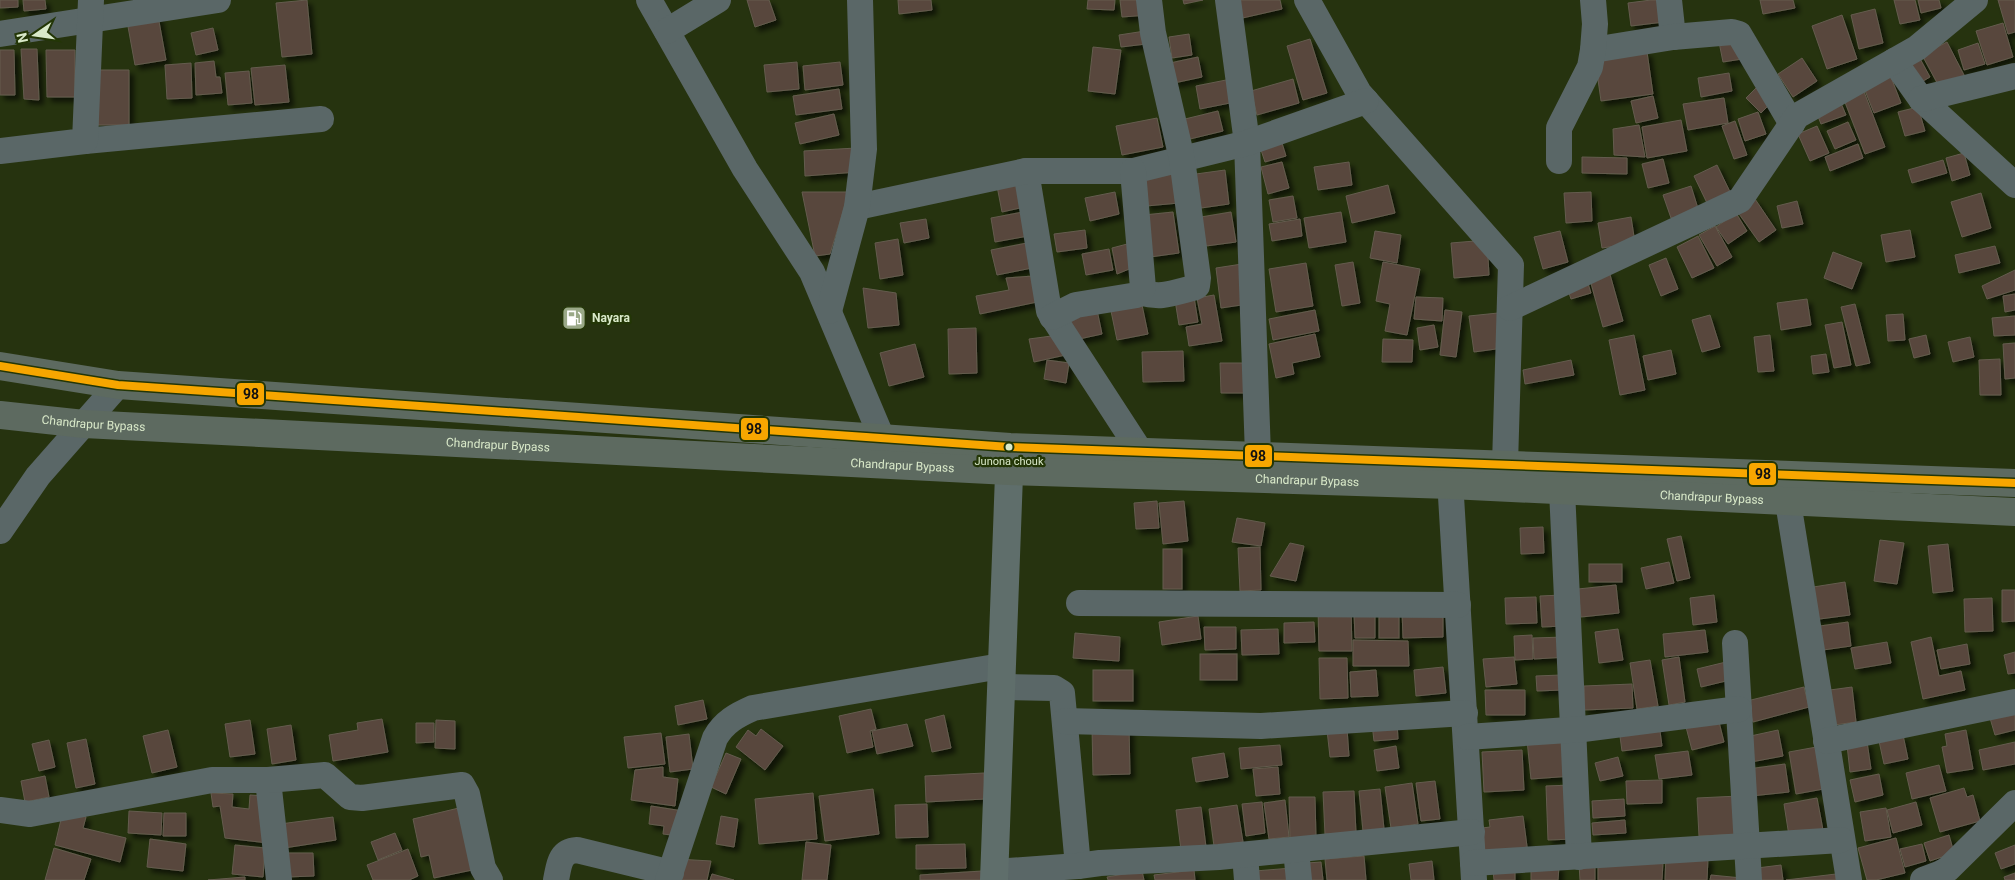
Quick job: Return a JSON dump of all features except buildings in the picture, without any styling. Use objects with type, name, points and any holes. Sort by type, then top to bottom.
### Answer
[{"type":"highway","name":"Chandrapur Bypass","points":[[0,366],[118,385],[882,438],[1009,459],[1140,451],[1258,456],[1449,474],[1562,490],[2015,512]]},
{"type":"highway","name":"Chandrapur Bypass","points":[[0,415],[84,424],[1449,474],[1505,464],[2015,482]]},
{"type":"main road","points":[[994,876],[1009,459]]},
{"type":"street","points":[[0,34],[90,9],[218,0]]},
{"type":"street","points":[[649,0],[745,169],[812,272],[882,438]]},
{"type":"street","points":[[667,31],[718,0]]},
{"type":"street","points":[[829,311],[857,207],[864,150],[860,0]]},
{"type":"street","points":[[1140,292],[1152,296],[1161,296],[1197,286],[1198,278],[1182,159],[1153,33],[1149,0]]},
{"type":"street","points":[[1228,0],[1247,143],[1258,456]]},
{"type":"street","points":[[1307,0],[1359,92],[1511,265],[1505,464]]},
{"type":"street","points":[[1559,160],[1559,128],[1588,74],[1593,50],[1595,20],[1593,0]]},
{"type":"street","points":[[1669,0],[1673,37]]},
{"type":"street","points":[[1510,308],[1740,200],[1797,116],[1917,48],[1975,0]]},
{"type":"street","points":[[85,141],[90,9]]},
{"type":"street","points":[[1593,50],[1673,37],[1732,32],[1739,34],[1792,124]]},
{"type":"street","points":[[1894,61],[1921,99],[2015,185]]},
{"type":"street","points":[[1921,99],[2015,76]]},
{"type":"street","points":[[857,207],[1026,171],[1133,171],[1247,143],[1366,101]]},
{"type":"street","points":[[0,151],[85,141],[321,120]]},
{"type":"street","points":[[1026,171],[1046,305],[1140,451]]},
{"type":"street","points":[[1052,317],[1076,305],[1137,295],[1140,292],[1143,284],[1133,171]]},
{"type":"street","points":[[0,531],[38,476],[118,385]]},
{"type":"street","points":[[1449,474],[1474,871],[1579,857],[1841,840]]},
{"type":"street","points":[[1562,490],[1579,857]]},
{"type":"street","points":[[1788,502],[1841,840],[1849,880]]},
{"type":"street","points":[[1079,604],[1458,605]]},
{"type":"street","points":[[1735,643],[1749,880]]},
{"type":"street","points":[[556,880],[561,858],[570,850],[577,850],[670,876],[715,738],[720,729],[741,713],[753,708],[1001,677],[1058,690],[1063,697],[1065,721],[1094,870]]},
{"type":"street","points":[[1826,741],[2015,702]]},
{"type":"street","points":[[1065,721],[1261,726],[1466,725],[1572,730],[1739,709]]},
{"type":"street","points":[[0,810],[30,814],[212,780],[268,780],[325,775],[340,790],[350,796],[362,798],[462,785],[467,794],[483,868],[490,880]]},
{"type":"street","points":[[268,780],[279,880]]},
{"type":"street","points":[[1923,880],[1948,869],[2015,803]]},
{"type":"street","points":[[994,876],[1094,870],[1246,867],[1296,850],[1472,832]]},
{"type":"street","points":[[1296,850],[1299,880]]},
{"type":"transit line","name":"98","points":[[0,366],[118,385],[1010,447],[2015,483]]},
{"type":"place","name":"Nayara","points":[[574,318]]},
{"type":"place","name":"Junona chouk","points":[[1009,447]]}]
